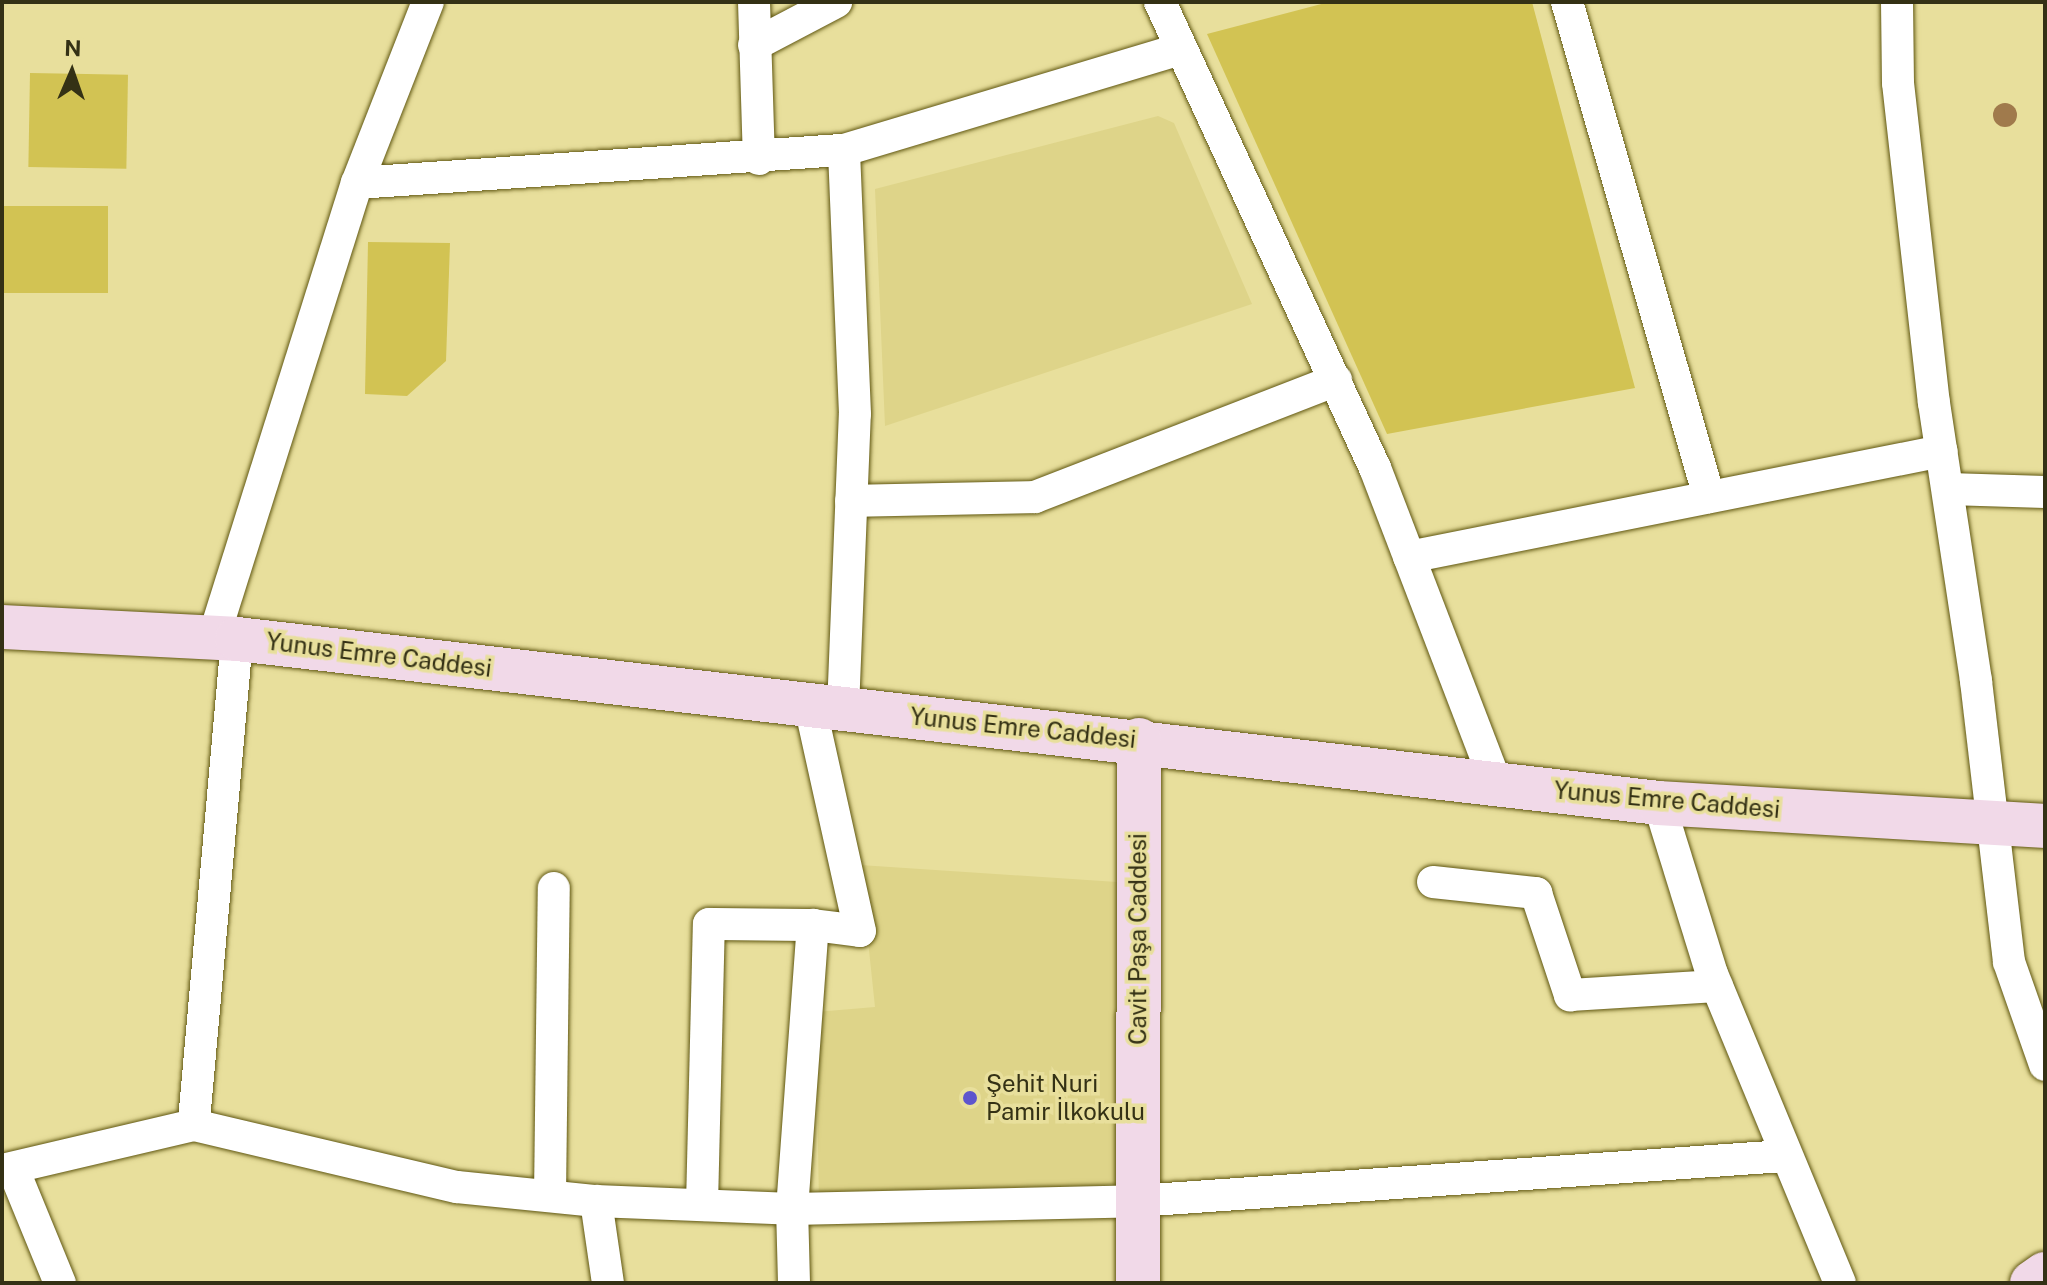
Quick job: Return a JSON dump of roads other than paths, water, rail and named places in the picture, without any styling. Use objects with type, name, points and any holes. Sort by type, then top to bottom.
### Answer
[{"type":"street","points":[[194,1125],[225,638],[357,183],[428,2]]},
{"type":"street","points":[[754,2],[759,159]]},
{"type":"street","points":[[754,45],[836,2]]},
{"type":"street","points":[[1160,2],[1336,380],[1409,557],[1496,783]]},
{"type":"street","points":[[1567,2],[1709,497]]},
{"type":"street","points":[[1897,2],[1898,83],[1942,451],[2009,962],[2045,1065]]},
{"type":"street","points":[[357,183],[759,159],[844,150],[1181,49]]},
{"type":"street","points":[[702,1205],[709,924],[813,925],[860,931],[827,708],[851,501],[855,414],[844,150]]},
{"type":"street","points":[[851,501],[1035,497],[1336,380]]},
{"type":"street","points":[[1409,557],[1942,451]]},
{"type":"street","points":[[1949,489],[2045,492]]},
{"type":"street","name":"Yunus Emre Caddesi","points":[[2,627],[225,638],[827,708],[1139,740],[1659,803],[2045,826]]},
{"type":"street","name":"Cavit Paşa Caddesi","points":[[1138,1283],[1139,740]]},
{"type":"street","points":[[1659,803],[1717,986],[1784,1156],[1840,1283]]},
{"type":"street","points":[[1433,882],[1536,893],[1570,995],[1717,986]]},
{"type":"street","points":[[550,1196],[554,888]]},
{"type":"street","points":[[794,1283],[792,1209],[813,925]]},
{"type":"street","points":[[60,1283],[8,1170],[194,1125],[457,1187],[596,1201],[792,1209],[1137,1201],[1784,1156]]},
{"type":"street","points":[[596,1201],[608,1283]]},
{"type":"street","points":[[2032,1283],[2045,1274]]},
{"type":"place","name":"Şehit Nuri Pamir İlkokulu","points":[[970,1098]]}]
